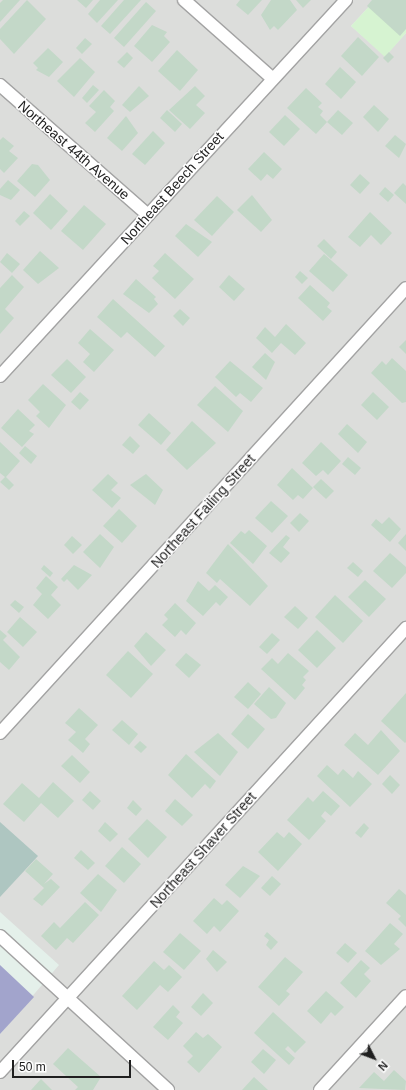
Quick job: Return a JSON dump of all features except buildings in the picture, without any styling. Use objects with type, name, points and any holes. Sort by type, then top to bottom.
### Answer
[{"type":"street","points":[[184,0],[272,78]]},
{"type":"street","name":"Northeast Beech Street","points":[[0,376],[272,78],[346,0]]},
{"type":"street","name":"Northeast 44th Avenue","points":[[0,85],[148,214]]},
{"type":"street","name":"Northeast Failing Street","points":[[0,733],[406,288]]},
{"type":"street","name":"Northeast Shaver Street","points":[[0,1072],[406,628]]},
{"type":"street","points":[[0,936],[168,1090]]},
{"type":"street","points":[[320,1090],[406,996]]},
{"type":"shaded area","points":[[0,0],[375,0],[351,26],[385,56],[406,33],[406,1090],[0,1090],[0,1034],[59,965],[0,912]]},
{"type":"shaded area","points":[[375,0],[406,0],[406,33],[385,57],[351,26]]},
{"type":"shaded area","points":[[0,822],[38,856],[0,897]]},
{"type":"shaded area","points":[[0,965],[34,997],[0,1034]]}]
